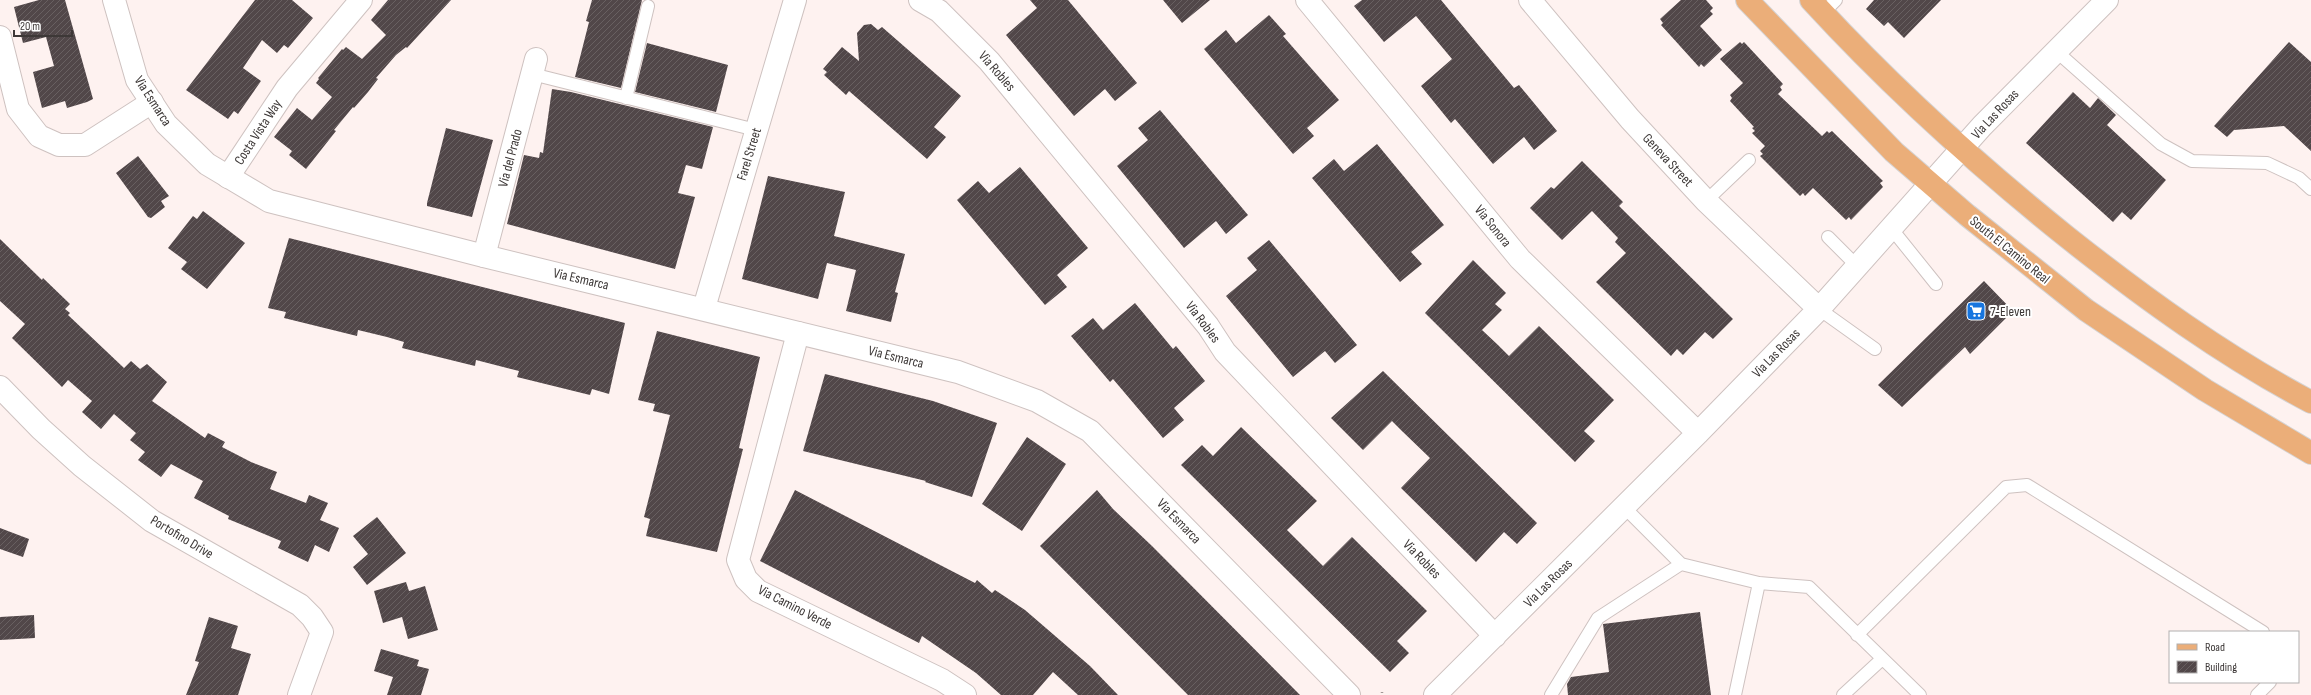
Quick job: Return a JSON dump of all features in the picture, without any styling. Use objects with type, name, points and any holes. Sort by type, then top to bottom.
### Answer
[{"type":"main road","name":"South El Camino Real","points":[[1747,0],[1894,152],[1967,215],[2086,310],[2205,390],[2311,453]]},
{"type":"main road","points":[[1823,4],[1921,111],[1995,179],[2119,277],[2225,352],[2311,402]]},
{"type":"street","name":"Via Esmarca","points":[[114,0],[136,80],[166,124],[206,164],[228,178]]},
{"type":"street","name":"Costa Vista Way","points":[[334,216],[269,201],[228,178],[286,88],[361,0]]},
{"type":"street","name":"Farel Street","points":[[704,308],[795,0]]},
{"type":"street","name":"Via Robles","points":[[920,0],[939,11],[989,61],[1208,326],[1225,352],[1495,636]]},
{"type":"street","name":"Via Sonora","points":[[1307,0],[1520,259],[1698,433]]},
{"type":"street","name":"Geneva Street","points":[[1530,0],[1630,119],[1706,201],[1818,309]]},
{"type":"street","name":"Via Las Rosas","points":[[1435,695],[1698,433],[1818,309],[1932,184],[1982,126],[2107,0]]},
{"type":"street","points":[[0,37],[18,109],[39,136],[59,145],[85,145],[152,102]]},
{"type":"street","name":"Via del Prado","points":[[484,256],[534,67]]},
{"type":"street","name":"Via Esmarca","points":[[334,216],[484,256],[704,308],[798,333],[958,372],[1037,401],[1090,431],[1349,695]]},
{"type":"street","name":"Via Camino Verde","points":[[798,333],[738,560],[746,579],[758,591],[942,680],[965,695]]},
{"type":"street","name":"Portofino Drive","points":[[0,387],[41,429],[82,466],[152,521],[300,605],[312,617],[322,632],[299,695]]},
{"type":"lane","points":[[626,98],[648,6]]},
{"type":"lane","points":[[2056,51],[2161,144],[2173,151],[2192,161],[2267,163],[2299,178],[2311,189]]},
{"type":"lane","points":[[534,67],[626,98],[756,130]]},
{"type":"lane","points":[[1706,201],[1749,160]]},
{"type":"lane","points":[[1892,228],[1936,284]]},
{"type":"lane","points":[[1828,237],[1857,266]]},
{"type":"lane","points":[[1818,309],[1875,349]]},
{"type":"lane","points":[[1857,635],[2006,487],[2027,485],[2260,631]]},
{"type":"lane","points":[[1624,507],[1681,564],[1759,583],[1809,587],[1920,695]]},
{"type":"lane","points":[[1551,695],[1598,618],[1681,564]]},
{"type":"lane","points":[[1735,695],[1759,583]]},
{"type":"lane","points":[[1843,695],[1882,659]]},
{"type":"lane","points":[[2257,695],[2269,683]]},
{"type":"building","points":[[39,0],[65,0],[93,99],[67,108],[65,101],[42,108],[33,72],[54,66],[46,37],[23,43],[14,7]]},
{"type":"building","points":[[255,0],[292,0],[313,18],[288,48],[284,45],[277,53],[262,40],[243,68],[261,81],[238,114],[234,111],[228,119],[186,90]]},
{"type":"building","points":[[388,0],[451,0],[407,48],[406,47],[396,55],[376,78],[378,79],[334,130],[336,131],[306,169],[289,155],[292,151],[274,137],[297,108],[312,120],[332,97],[316,83],[319,79],[318,78],[342,49],[343,50],[346,47],[362,59],[386,35],[371,20]]},
{"type":"building","points":[[592,0],[642,0],[621,88],[575,77],[589,22],[586,21]]},
{"type":"building","points":[[1030,0],[1068,0],[1137,83],[1115,101],[1105,89],[1074,116],[1006,35],[1037,8]]},
{"type":"building","points":[[1163,0],[1210,0],[1182,23]]},
{"type":"building","points":[[1362,0],[1441,0],[1514,88],[1519,85],[1557,131],[1534,150],[1524,137],[1493,164],[1455,119],[1451,123],[1421,86],[1452,59],[1416,16],[1384,42],[1354,6]]},
{"type":"building","points":[[1681,0],[1706,0],[1713,8],[1710,11],[1713,14],[1700,26],[1722,50],[1704,67],[1701,64],[1699,67],[1661,25],[1663,23],[1660,19]]},
{"type":"building","points":[[1874,0],[1941,0],[1904,38],[1888,22],[1884,26],[1866,9]]},
{"type":"building","points":[[1269,15],[1286,34],[1283,36],[1339,100],[1307,128],[1314,136],[1293,154],[1204,49],[1226,30],[1236,43]]},
{"type":"building","points":[[871,24],[878,30],[882,27],[961,96],[934,127],[946,137],[927,159],[849,91],[846,95],[824,75],[827,72],[823,69],[842,47],[859,61],[857,33],[864,25]]},
{"type":"building","points":[[1740,42],[1742,44],[1744,42],[1783,84],[1780,87],[1782,90],[1778,94],[1822,136],[1827,131],[1829,133],[1832,131],[1883,181],[1880,183],[1883,187],[1851,220],[1849,217],[1846,220],[1813,188],[1805,196],[1803,193],[1800,196],[1760,156],[1763,154],[1760,151],[1765,146],[1752,133],[1755,131],[1752,128],[1754,127],[1730,101],[1732,98],[1730,95],[1743,83],[1720,59]]},
{"type":"building","points":[[2289,42],[2311,62],[2311,151],[2284,126],[2234,130],[2227,137],[2214,126]]},
{"type":"building","points":[[647,43],[728,65],[716,112],[635,92]]},
{"type":"building","points":[[552,89],[571,92],[713,127],[702,169],[686,165],[678,193],[695,197],[675,269],[507,224],[524,155],[539,158],[540,152],[543,153]]},
{"type":"building","points":[[2073,92],[2090,108],[2098,98],[2116,115],[2107,125],[2166,180],[2131,220],[2122,212],[2113,222],[2026,143]]},
{"type":"building","points":[[1160,110],[1248,215],[1226,234],[1216,221],[1184,248],[1117,166],[1148,140],[1138,128]]},
{"type":"building","points":[[446,128],[493,140],[472,217],[427,206]]},
{"type":"building","points":[[1377,144],[1444,225],[1411,252],[1422,264],[1400,282],[1312,178],[1334,159],[1344,171]]},
{"type":"building","points":[[138,156],[169,196],[161,201],[165,207],[151,218],[148,217],[116,173]]},
{"type":"building","points":[[1582,161],[1623,202],[1619,206],[1733,319],[1713,339],[1705,332],[1683,355],[1677,349],[1671,356],[1596,282],[1626,253],[1615,242],[1618,238],[1592,211],[1562,240],[1530,208],[1551,187],[1554,189]]},
{"type":"building","points":[[1020,167],[1088,248],[1057,275],[1067,287],[1045,305],[957,200],[978,181],[989,193]]},
{"type":"building","points":[[768,176],[845,192],[834,236],[905,254],[895,292],[898,293],[891,322],[846,311],[856,270],[827,263],[818,299],[742,279]]},
{"type":"building","points":[[203,211],[245,243],[207,289],[181,269],[187,262],[168,248],[193,216],[197,219]]},
{"type":"building","points":[[289,238],[625,323],[609,394],[592,389],[590,395],[517,377],[519,371],[476,360],[475,366],[402,348],[404,342],[387,337],[358,330],[357,336],[284,318],[286,312],[268,308]]},
{"type":"building","points":[[0,239],[42,280],[43,278],[70,304],[65,309],[70,313],[68,315],[124,368],[131,361],[140,369],[147,364],[167,382],[152,401],[205,438],[208,433],[225,442],[222,447],[251,462],[277,472],[270,489],[306,503],[309,495],[328,503],[320,520],[339,528],[329,552],[315,545],[308,562],[278,548],[281,541],[228,519],[229,516],[194,498],[203,481],[171,464],[161,477],[138,460],[145,452],[130,440],[136,433],[114,414],[101,429],[82,412],[92,401],[68,380],[62,387],[12,338],[25,324],[0,301]]},
{"type":"building","points":[[1269,240],[1357,345],[1335,363],[1325,351],[1293,377],[1226,296],[1257,270],[1247,258]]},
{"type":"building","points":[[1473,260],[1506,293],[1495,304],[1502,310],[1482,330],[1509,356],[1539,326],[1614,400],[1584,431],[1595,441],[1575,462],[1425,313]]},
{"type":"building","points":[[1984,281],[2013,311],[1970,354],[1965,347],[1902,407],[1878,385]]},
{"type":"building","points":[[1135,303],[1173,349],[1176,346],[1205,381],[1174,408],[1184,420],[1163,438],[1113,379],[1110,382],[1071,336],[1093,318],[1103,330]]},
{"type":"building","points":[[657,331],[760,357],[739,448],[743,449],[717,552],[646,536],[650,519],[644,517],[670,415],[653,411],[655,404],[638,400]]},
{"type":"building","points":[[1383,371],[1537,523],[1517,544],[1504,532],[1476,562],[1401,488],[1430,458],[1392,421],[1363,450],[1331,418]]},
{"type":"building","points":[[825,374],[933,401],[997,423],[972,497],[925,482],[926,481],[803,451]]},
{"type":"building","points":[[1241,427],[1317,501],[1287,530],[1323,566],[1352,537],[1427,611],[1397,641],[1409,653],[1390,672],[1181,465],[1202,445],[1213,456]]},
{"type":"building","points":[[1027,437],[1066,464],[1022,531],[982,504]]},
{"type":"building","points":[[795,490],[975,583],[977,580],[992,593],[995,590],[1025,610],[1090,666],[1118,695],[1078,695],[1053,672],[1033,695],[1001,695],[976,673],[922,636],[919,643],[760,561]]},
{"type":"building","points":[[1097,490],[1113,509],[1152,546],[1300,695],[1188,695],[1040,546]]},
{"type":"building","points":[[377,517],[406,553],[367,585],[353,567],[368,554],[353,536]]},
{"type":"building","points":[[0,528],[29,539],[23,557],[0,549]]},
{"type":"building","points":[[406,582],[409,591],[425,586],[438,630],[408,639],[402,617],[383,623],[374,591]]},
{"type":"building","points":[[1700,612],[1711,695],[1568,695],[1567,684],[1571,677],[1609,672],[1603,624]]},
{"type":"building","points":[[34,615],[35,638],[0,640],[0,617]]},
{"type":"building","points":[[209,617],[238,626],[231,648],[251,654],[238,695],[186,695],[199,662],[195,661]]},
{"type":"building","points":[[381,649],[419,660],[417,666],[429,669],[421,695],[387,695],[393,677],[374,671]]},
{"type":"place","name":"7-Eleven","points":[[1976,311]]}]
